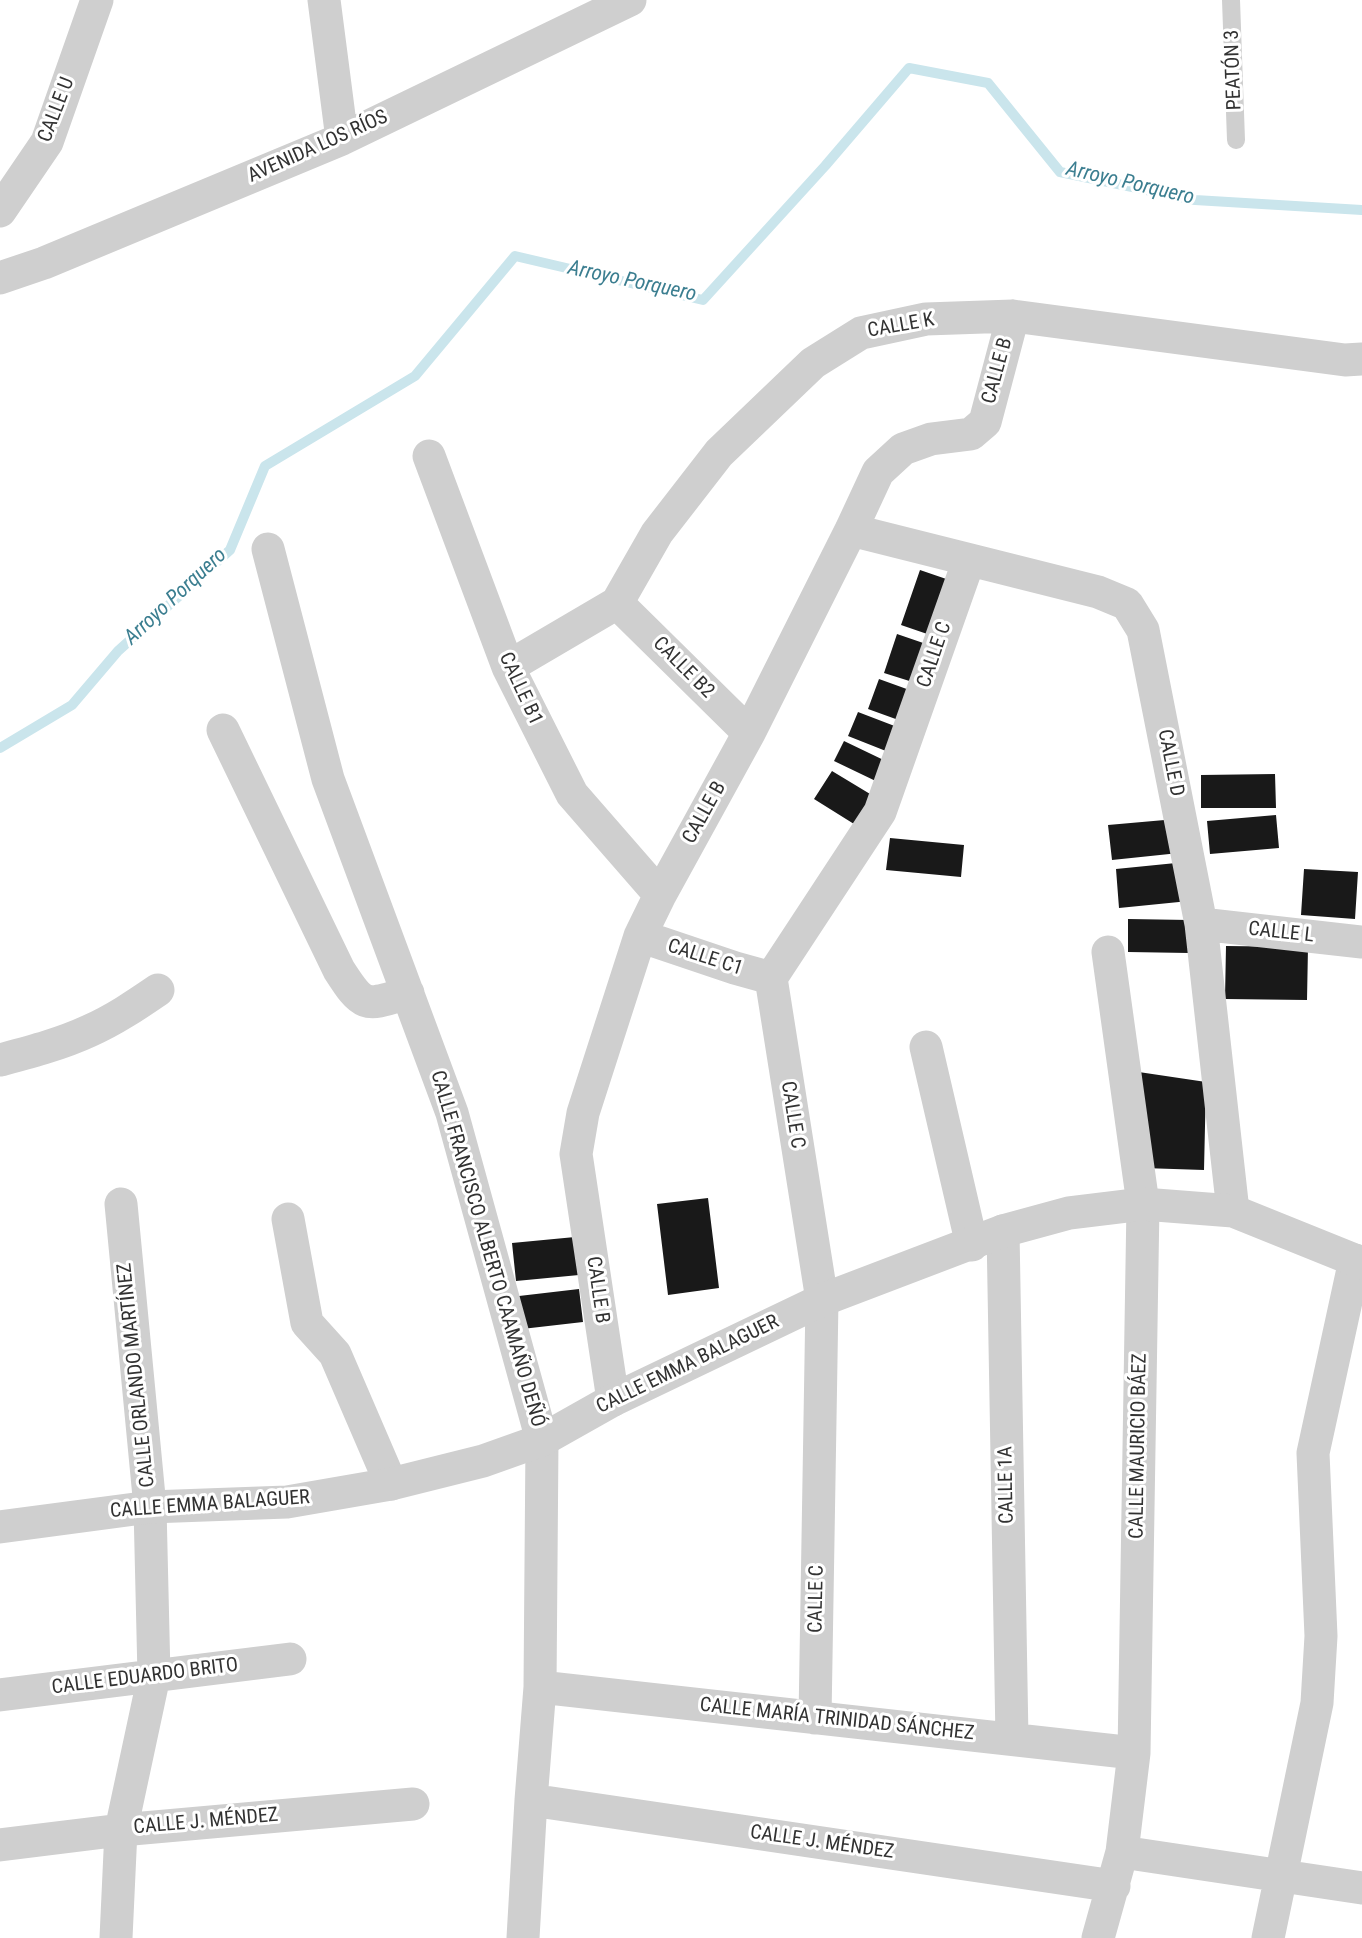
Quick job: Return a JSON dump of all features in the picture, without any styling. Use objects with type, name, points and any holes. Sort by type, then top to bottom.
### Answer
[{"type":"street","name":"CALLE U","points":[[0,211],[47,142],[97,0]]},
{"type":"street","points":[[324,0],[342,139]]},
{"type":"street","name":"AVENIDA LOS RÍOS","points":[[0,278],[44,263],[342,139],[630,0]]},
{"type":"street","name":"CALLE K","points":[[508,667],[617,603],[657,533],[719,453],[813,363],[861,333],[926,319],[1013,316],[1346,360],[1362,359]]},
{"type":"street","name":"CALLE B","points":[[613,1400],[576,1154],[582,1113],[640,936],[660,894],[749,733],[878,472],[903,449],[931,439],[971,434],[985,422],[1013,316]]},
{"type":"street","name":"CALLE B1","points":[[429,456],[508,667],[572,794],[660,894]]},
{"type":"street","name":"CALLE D","points":[[851,530],[1098,592],[1127,604],[1143,630],[1201,924],[1233,1211]]},
{"type":"street","name":"CALLE FRANCISCO ALBERTO CAAMAÑO DEÑÓ","points":[[268,549],[328,779],[452,1113],[542,1440],[540,1687],[523,1938]]},
{"type":"street","name":"CALLE C","points":[[815,1718],[822,1300],[771,978],[880,812],[969,560]]},
{"type":"street","name":"CALLE B2","points":[[617,603],[749,733]]},
{"type":"street","points":[[223,730],[339,970],[356,997],[374,1003],[408,993]]},
{"type":"street","name":"CALLE L","points":[[1201,924],[1362,942]]},
{"type":"street","name":"CALLE C1","points":[[640,936],[771,978]]},
{"type":"street","name":"CALLE MAURICIO BÁEZ","points":[[1098,1938],[1122,1852],[1134,1753],[1143,1204],[1108,952]]},
{"type":"street","points":[[0,1060],[89,1032],[125,1013],[158,990]]},
{"type":"street","points":[[926,1047],[972,1245]]},
{"type":"street","name":"CALLE ORLANDO MARTÍNEZ","points":[[116,1938],[121,1830],[154,1676],[150,1507],[121,1204]]},
{"type":"street","name":"CALLE EMMA BALAGUER","points":[[0,1527],[150,1507],[286,1502],[391,1484],[483,1461],[542,1440],[613,1400],[822,1300],[972,1245],[1003,1231],[1069,1213],[1143,1204],[1233,1211],[1358,1261]]},
{"type":"street","points":[[288,1219],[308,1323],[335,1354],[391,1484]]},
{"type":"street","name":"CALLE 1A","points":[[1003,1231],[1012,1739]]},
{"type":"street","points":[[1268,1938],[1317,1703],[1321,1636],[1313,1454],[1358,1261]]},
{"type":"street","name":"CALLE EDUARDO BRITO","points":[[0,1695],[290,1659]]},
{"type":"street","name":"CALLE MARÍA TRINIDAD SÁNCHEZ","points":[[540,1687],[1134,1753]]},
{"type":"street","name":"CALLE J. MÉNDEZ","points":[[531,1800],[1114,1886]]},
{"type":"street","name":"CALLE J. MÉNDEZ","points":[[0,1845],[121,1830],[413,1804]]},
{"type":"street","points":[[1122,1852],[1362,1888]]},
{"type":"lane","name":"PEATÓN 3","points":[[1231,0],[1236,140]]},
{"type":"building","points":[[920,570],[955,582],[936,637],[901,625]]},
{"type":"building","points":[[897,634],[932,646],[919,684],[884,673]]},
{"type":"building","points":[[879,679],[915,692],[904,722],[868,709]]},
{"type":"building","points":[[858,712],[905,730],[896,755],[848,736]]},
{"type":"building","points":[[844,741],[894,765],[884,785],[834,761]]},
{"type":"building","points":[[832,771],[880,800],[862,829],[814,799]]},
{"type":"building","points":[[1275,774],[1276,808],[1201,808],[1201,775]]},
{"type":"building","points":[[1276,815],[1279,848],[1210,854],[1207,821]]},
{"type":"building","points":[[1176,819],[1179,853],[1112,860],[1108,825]]},
{"type":"building","points":[[890,838],[964,845],[961,877],[886,870]]},
{"type":"building","points":[[1186,862],[1189,901],[1119,908],[1116,869]]},
{"type":"building","points":[[1304,869],[1358,872],[1355,919],[1301,915]]},
{"type":"building","points":[[1128,919],[1189,920],[1189,953],[1128,952]]},
{"type":"building","points":[[1226,946],[1308,947],[1307,1000],[1225,999]]},
{"type":"building","points":[[1132,1071],[1206,1082],[1204,1170],[1143,1168]]},
{"type":"building","points":[[708,1198],[719,1288],[668,1295],[657,1204]]},
{"type":"building","points":[[575,1237],[579,1275],[516,1281],[512,1243]]},
{"type":"building","points":[[579,1289],[583,1322],[522,1329],[519,1296]]},
{"type":"waterway","name":"Arroyo Porquero","points":[[0,748],[72,705],[118,651],[230,550],[265,466],[415,376],[515,256],[703,300],[825,166],[909,68],[988,83],[1060,172],[1195,200],[1362,210]]}]
